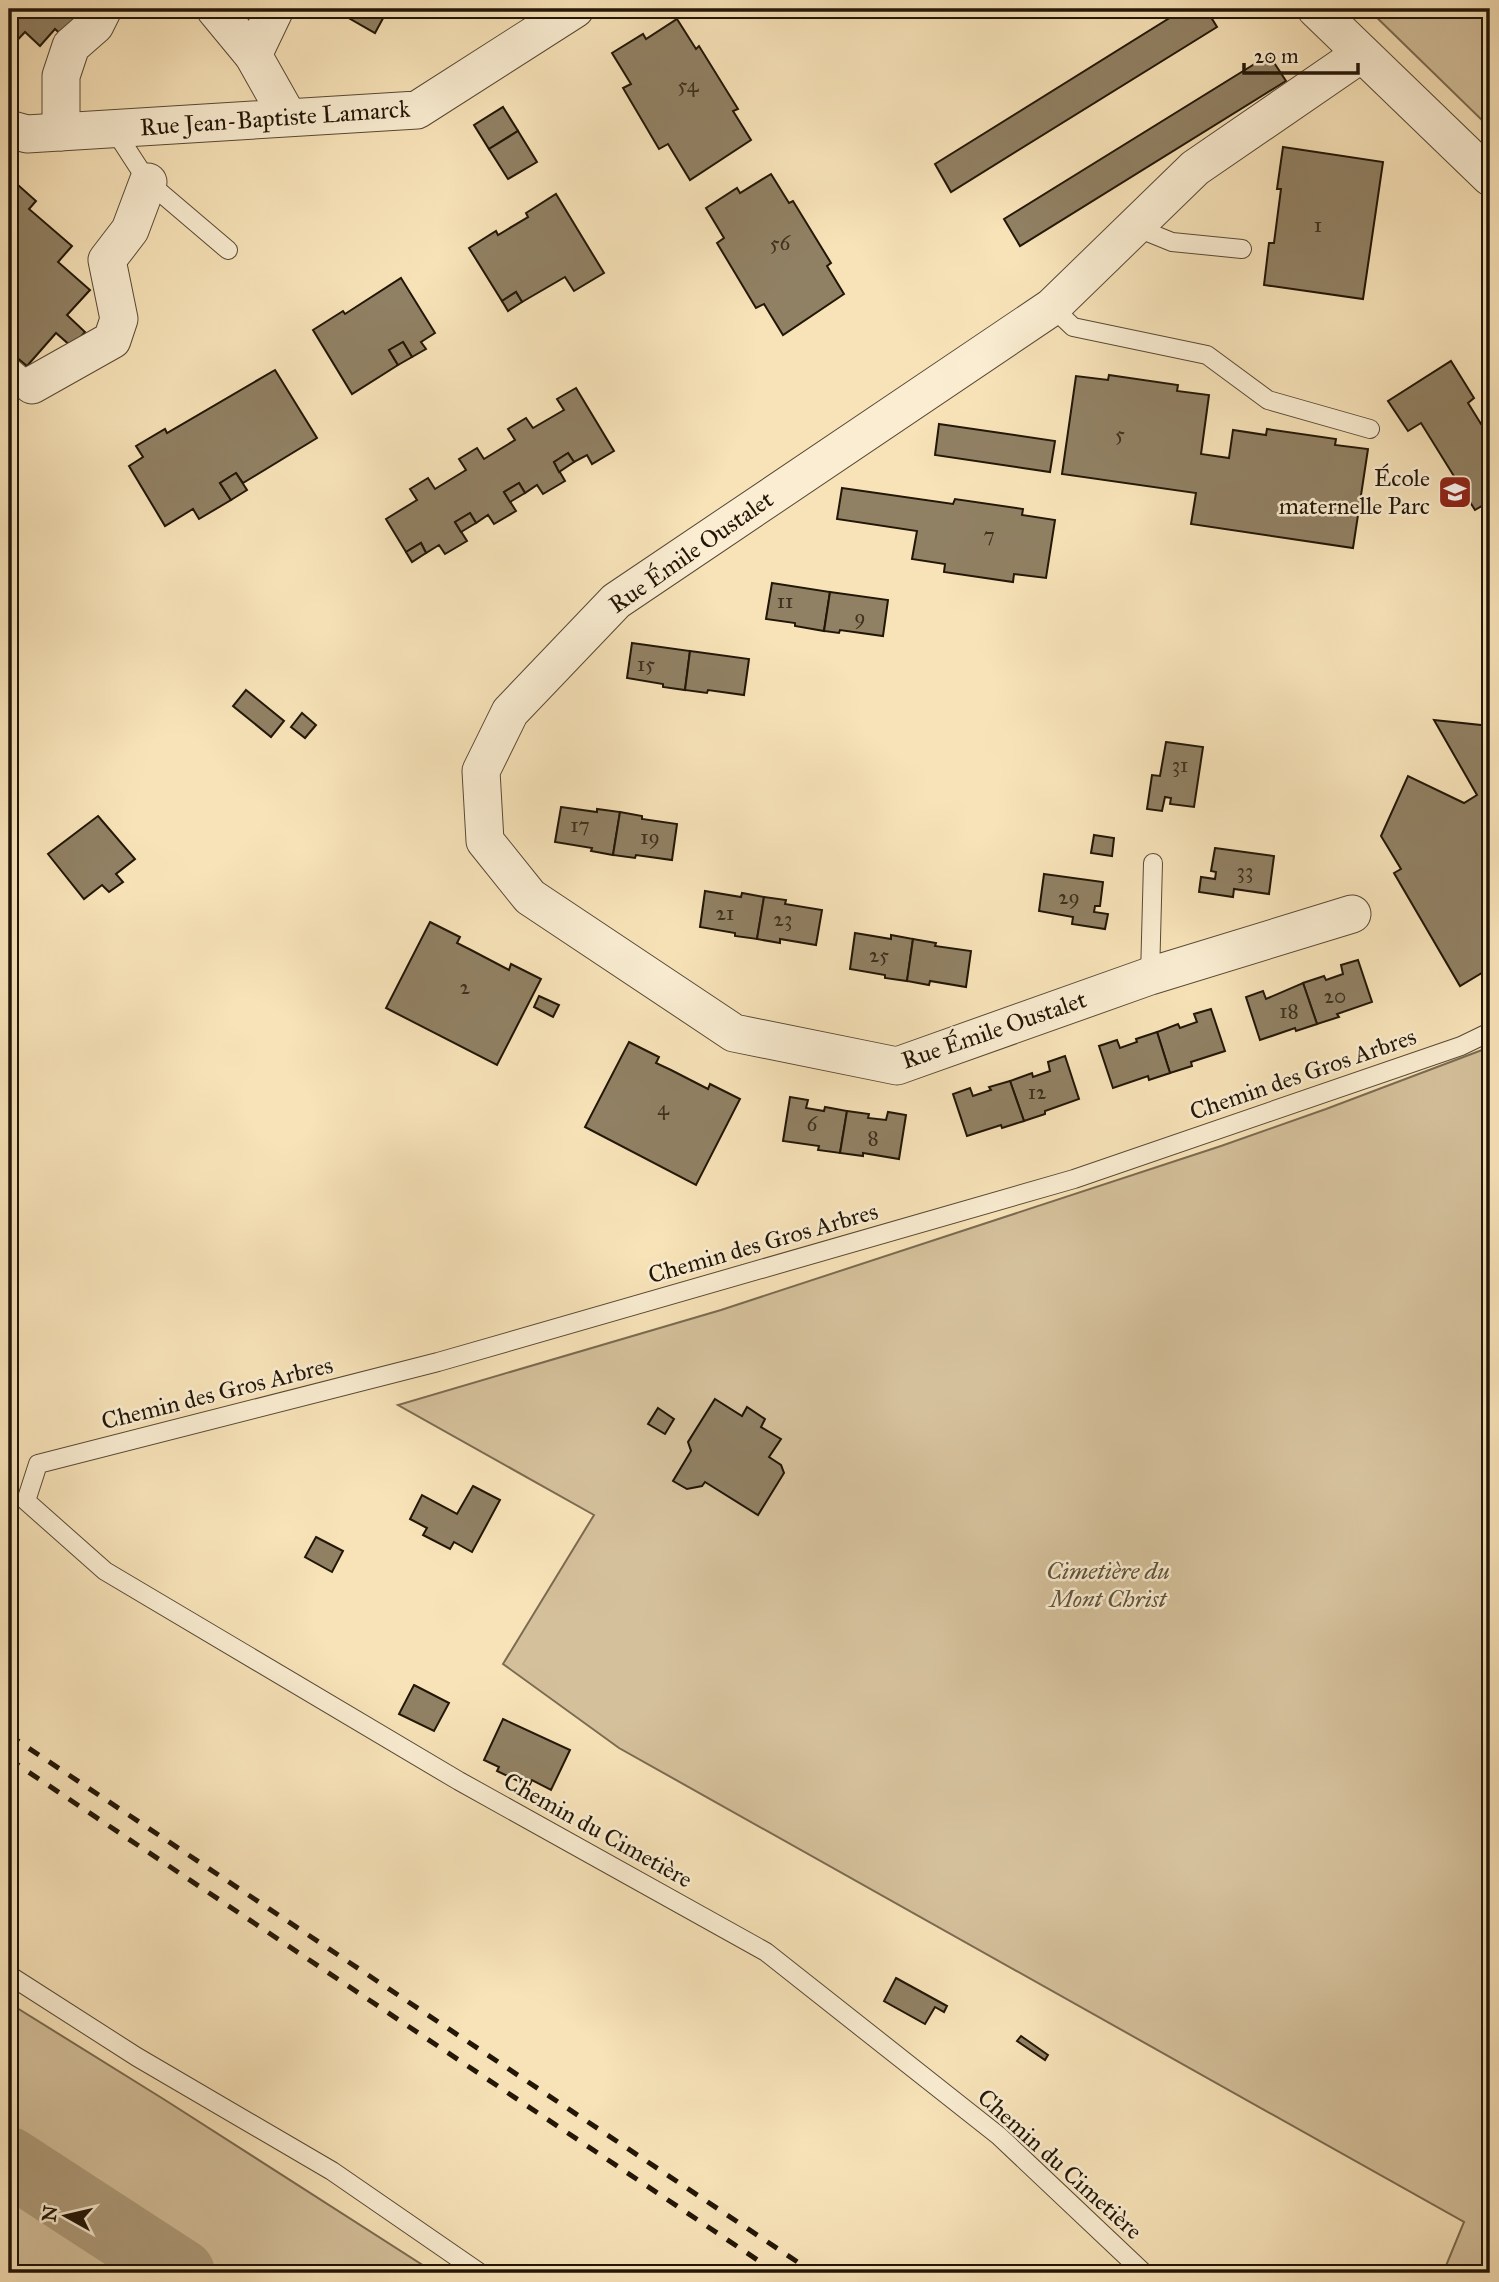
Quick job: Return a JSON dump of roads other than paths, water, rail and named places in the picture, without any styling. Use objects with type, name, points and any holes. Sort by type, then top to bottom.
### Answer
[{"type":"street","points":[[61,132],[61,76],[71,46],[95,25],[103,9]]},
{"type":"street","points":[[215,9],[253,55],[288,117]]},
{"type":"street","points":[[253,55],[275,9]]},
{"type":"street","name":"Rue Jean-Baptiste Lamarck","points":[[9,129],[27,134],[417,110],[575,9]]},
{"type":"street","points":[[1316,9],[1490,177]]},
{"type":"street","name":"Rue Émile Oustalet","points":[[1352,914],[1150,976],[897,1066],[734,1034],[530,897],[485,841],[481,771],[510,712],[616,601],[1052,307],[1195,168],[1361,54]]},
{"type":"street","points":[[20,375],[112,340],[119,319],[107,260],[130,230],[148,182]]},
{"type":"lane","name":"Rue Jean-Baptiste Lamarck","points":[[113,128],[148,182],[228,250]]},
{"type":"lane","points":[[1135,227],[1172,242],[1242,248]]},
{"type":"lane","points":[[1052,307],[1073,327],[1207,355],[1268,400],[1370,429]]},
{"type":"lane","points":[[1150,976],[1153,863]]},
{"type":"lane","name":"Chemin des Gros Arbres","points":[[38,1464],[438,1362],[1074,1179],[1461,1046],[1490,1032]]},
{"type":"lane","name":"Chemin du Cimetière","points":[[38,1464],[26,1501],[105,1571],[459,1781],[766,1952],[999,2136],[1144,2273]]},
{"type":"lane","points":[[9,1975],[137,2057],[332,2171],[481,2273]]},
{"type":"waterway","points":[[9,2161],[181,2273]]},
{"type":"railway","points":[[9,1735],[814,2273]]},
{"type":"railway","points":[[9,1759],[777,2273]]},
{"type":"place","name":"École maternelle Parc","points":[[1455,492]]},
{"type":"park label","name":"Cimetière du Mont Christ","points":[[1108,1585]]}]
